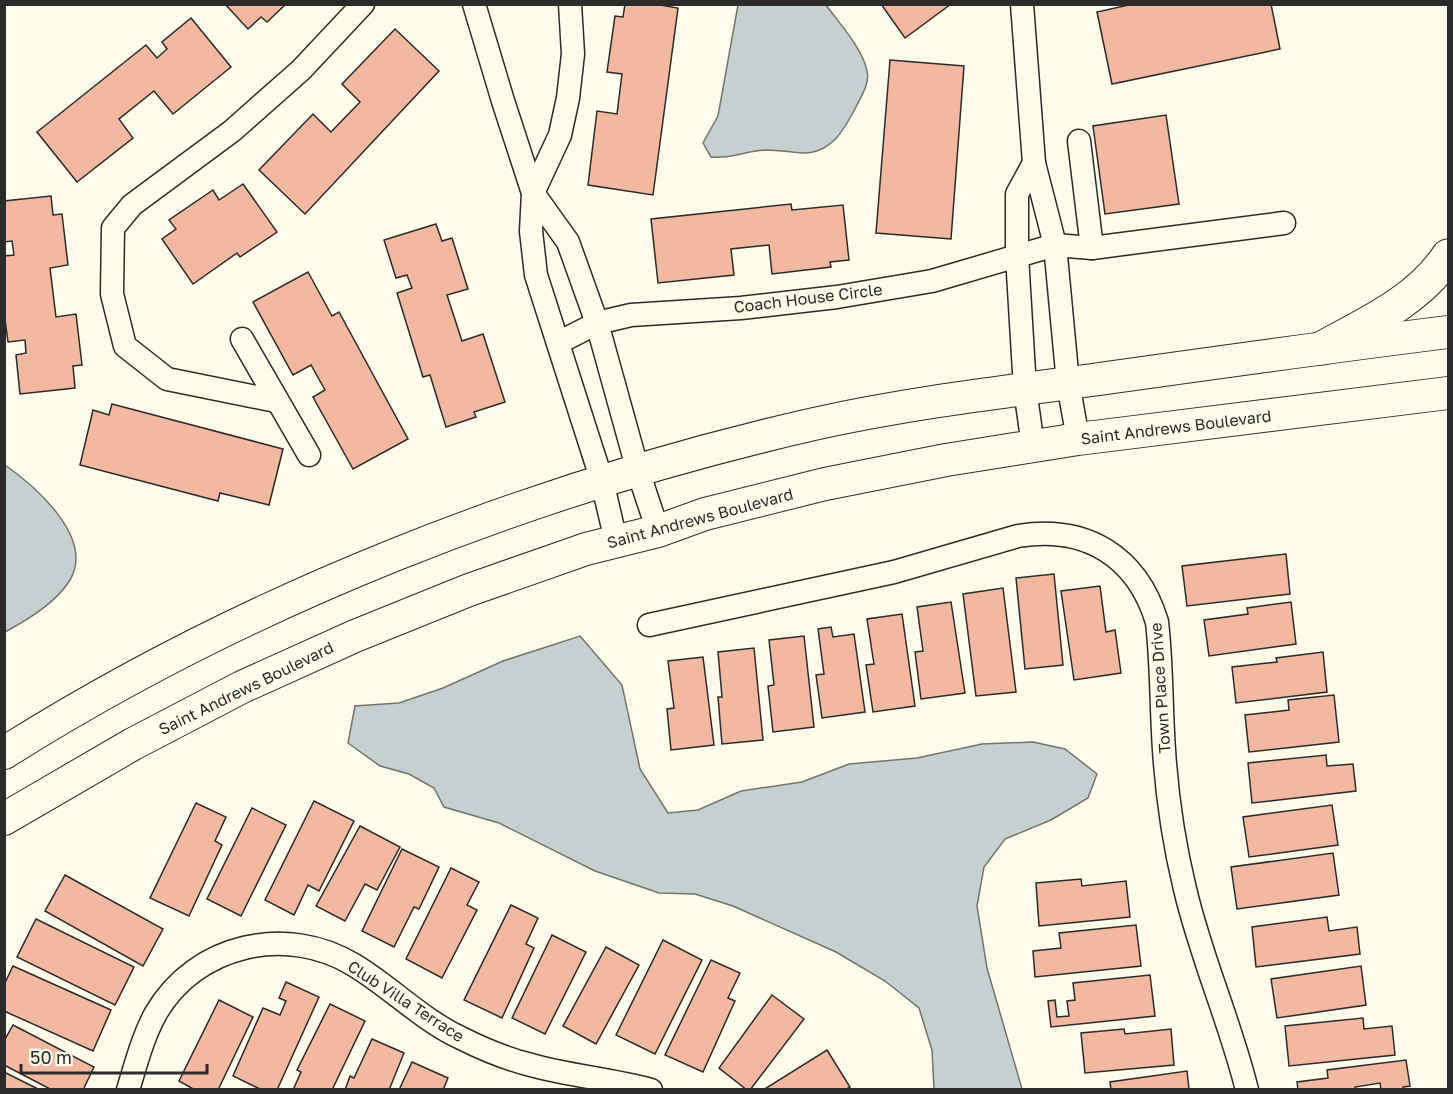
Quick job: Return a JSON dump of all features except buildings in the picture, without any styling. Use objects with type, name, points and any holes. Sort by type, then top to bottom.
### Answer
[{"type":"main road","points":[[1322,348],[1387,313],[1429,281],[1449,256]]},
{"type":"street","points":[[276,401],[167,379],[125,346],[112,294],[113,228],[132,205],[232,130],[301,70],[363,4]]},
{"type":"street","points":[[474,4],[532,193],[531,231],[536,275],[602,481],[616,541]]},
{"type":"street","points":[[532,193],[560,135],[566,107],[573,54],[570,4]]},
{"type":"street","points":[[1022,4],[1034,163],[1055,245],[1068,383],[1078,439]]},
{"type":"street","points":[[1079,141],[1092,248]]},
{"type":"street","points":[[1033,446],[1025,389],[1017,256],[1017,194],[1034,163]]},
{"type":"street","points":[[532,193],[568,242],[597,323],[638,471],[658,531]]},
{"type":"street","points":[[1055,245],[1092,248],[1284,223]]},
{"type":"street","name":"Coach House Circle","points":[[558,343],[597,323],[631,315],[741,308],[837,297],[932,281],[1055,245]]},
{"type":"street","points":[[4,753],[134,679],[234,627],[336,580],[461,530],[602,481],[696,453],[816,424],[937,400],[1449,332]]},
{"type":"street","points":[[242,339],[309,455]]},
{"type":"street","name":"Saint Andrews Boulevard","points":[[4,819],[133,744],[242,687],[355,636],[469,590],[586,549],[658,531],[705,514],[825,484],[946,460],[1078,439],[1449,393]]},
{"type":"street","name":"Town Place Drive","points":[[649,625],[894,572],[1018,536],[1037,533],[1075,536],[1102,547],[1118,558],[1143,587],[1152,604],[1157,622],[1164,751],[1172,820],[1185,889],[1203,957],[1237,1050],[1247,1089]]},
{"type":"street","name":"Club Villa Terrace","points":[[128,1089],[149,1027],[167,997],[179,983],[208,962],[234,950],[287,943],[304,945],[330,953],[354,965],[431,1021],[459,1038],[490,1052],[531,1065],[651,1089]]},
{"type":"shaded area","points":[[738,5],[826,5],[856,45],[865,63],[868,75],[866,84],[842,131],[822,149],[802,153],[765,150],[711,157],[703,143],[718,116]]},
{"type":"shaded area","points":[[5,465],[31,486],[58,515],[75,547],[76,564],[70,580],[57,596],[32,616],[5,632]]},
{"type":"shaded area","points":[[580,636],[622,685],[640,769],[668,813],[698,810],[741,791],[802,782],[849,764],[917,758],[982,744],[1033,742],[1065,749],[1097,774],[1088,798],[1051,820],[1005,839],[984,867],[977,906],[987,968],[1022,1089],[934,1089],[932,1050],[919,1008],[885,981],[836,952],[733,906],[695,894],[659,893],[595,871],[499,823],[444,807],[434,788],[409,774],[380,766],[348,743],[355,706],[399,703],[443,688],[503,661]]}]
